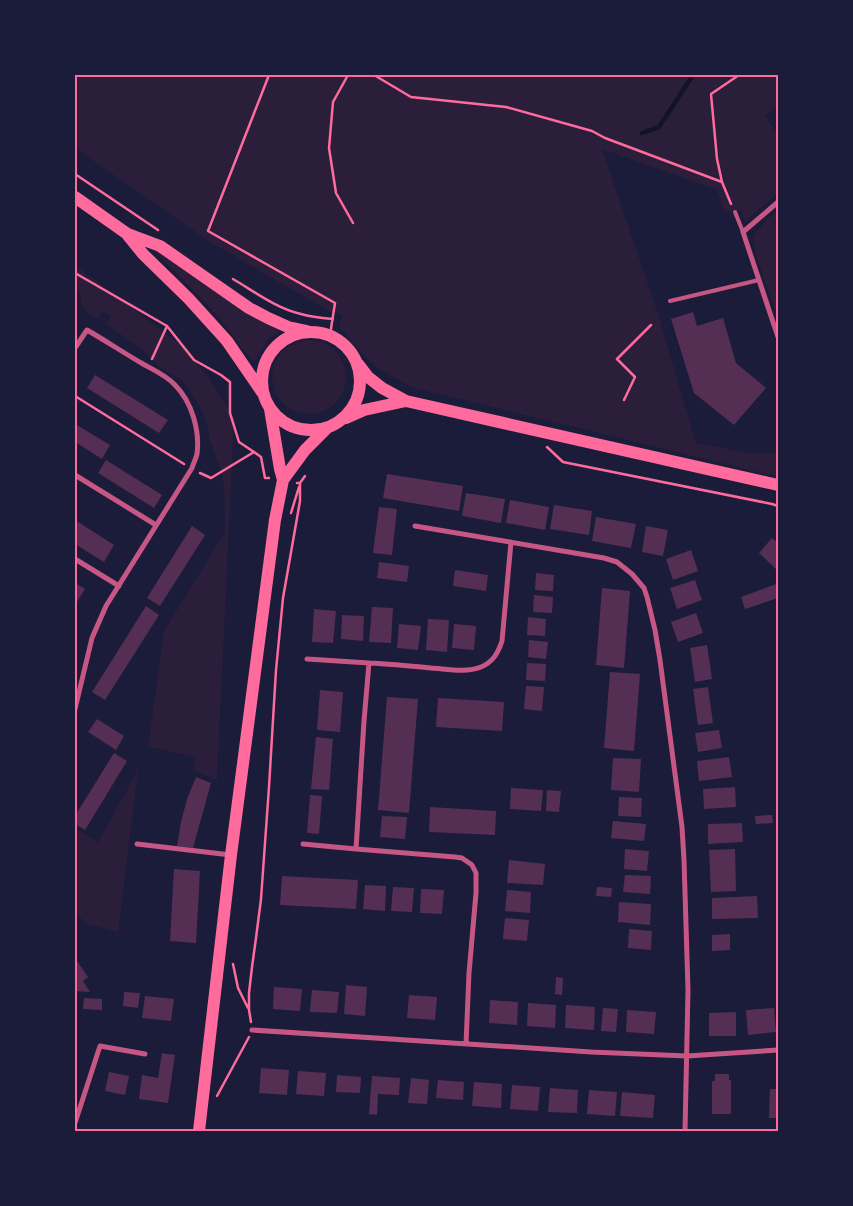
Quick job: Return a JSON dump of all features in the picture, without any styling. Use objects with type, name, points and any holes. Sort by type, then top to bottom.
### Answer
[{"type":"main road","points":[[75,197],[126,233],[222,334],[275,414],[282,421],[300,429],[328,428]]},
{"type":"main road","points":[[126,233],[160,246],[249,308],[288,327],[310,332]]},
{"type":"main road","points":[[283,480],[262,378],[264,369],[271,352],[277,346],[292,336],[301,333],[317,332],[338,339],[350,350],[368,377],[382,388],[406,400],[776,485]]},
{"type":"main road","points":[[343,419],[356,403],[359,394],[361,384],[358,364]]},
{"type":"main road","points":[[199,1131],[231,855],[275,520],[283,480],[306,450],[328,428],[364,410],[406,400]]},
{"type":"street","points":[[778,202],[742,232],[778,337]]},
{"type":"street","points":[[75,348],[87,330],[174,384],[182,393],[188,405],[197,431],[196,455],[192,468],[106,606],[92,638],[75,709]]},
{"type":"street","points":[[75,475],[156,525]]},
{"type":"street","points":[[415,526],[611,560],[632,574],[644,588],[657,640],[682,827],[688,981],[685,1131]]},
{"type":"street","points":[[307,659],[370,662],[453,670],[480,668],[489,662],[498,651],[502,641],[511,542]]},
{"type":"street","points":[[75,559],[119,586]]},
{"type":"street","points":[[356,849],[364,721],[370,662]]},
{"type":"street","points":[[137,844],[231,855]]},
{"type":"street","points":[[303,844],[455,857],[462,858],[472,865],[476,873],[476,893],[469,973],[466,1044]]},
{"type":"street","points":[[252,1030],[591,1052],[687,1056],[778,1050]]},
{"type":"street","points":[[75,1123],[100,1046],[145,1054]]},
{"type":"lane","points":[[735,212],[742,232]]},
{"type":"lane","points":[[670,302],[759,280]]},
{"type":"path","points":[[270,75],[208,231],[335,303],[330,335]]},
{"type":"path","points":[[348,75],[333,102],[329,148],[336,193],[353,223]]},
{"type":"path","points":[[374,75],[411,97],[506,107],[592,131],[605,138],[722,182]]},
{"type":"path","points":[[735,212],[722,182],[717,158],[711,94],[739,75]]},
{"type":"path","points":[[75,174],[158,230]]},
{"type":"path","points":[[75,273],[167,326],[194,360],[230,382],[230,413],[239,442],[261,457],[265,478],[300,483]]},
{"type":"path","points":[[230,277],[289,311],[311,317],[333,318]]},
{"type":"path","points":[[624,400],[635,377],[617,359],[651,325]]},
{"type":"path","points":[[148,367],[167,326]]},
{"type":"path","points":[[75,396],[211,478],[254,452]]},
{"type":"path","points":[[544,444],[563,462],[778,506]]},
{"type":"path","points":[[214,1102],[252,1030],[249,1010],[250,994],[260,899],[283,598],[300,500],[300,483],[308,470]]},
{"type":"shaded area","points":[[75,75],[778,75],[778,106],[765,116],[778,134],[778,193],[745,222],[742,211],[724,212],[717,190],[602,149],[657,311],[696,443],[749,453],[778,453],[778,477],[411,387],[373,365],[339,327],[342,315],[329,311],[210,242],[75,148]]},
{"type":"shaded area","points":[[778,211],[778,319],[756,256],[753,236],[768,218]]},
{"type":"shaded area","points":[[157,250],[281,330],[269,339],[257,359],[252,360],[221,320],[155,252]]},
{"type":"shaded area","points":[[75,265],[184,348],[209,378],[234,419],[217,780],[194,771],[195,757],[148,747],[164,631],[225,532],[223,478],[202,411],[190,390],[181,380],[161,368],[141,349],[106,324],[111,316],[103,311],[98,319],[85,310],[80,294],[75,291]]},
{"type":"shaded area","points":[[309,340],[323,343],[335,351],[343,363],[346,377],[343,391],[335,403],[323,411],[309,414],[295,411],[283,403],[275,391],[272,377],[275,363],[283,351],[295,343]]},
{"type":"shaded area","points":[[138,770],[118,932],[87,924],[75,913],[75,828],[98,842]]},
{"type":"building","points":[[693,312],[697,326],[723,318],[736,363],[766,388],[734,425],[694,393],[671,319]]},
{"type":"building","points":[[95,375],[168,420],[159,433],[87,388]]},
{"type":"building","points":[[75,424],[110,445],[102,459],[75,442]]},
{"type":"building","points":[[106,460],[162,495],[154,508],[98,473]]},
{"type":"building","points":[[387,474],[463,486],[459,511],[383,498]]},
{"type":"building","points":[[466,493],[505,499],[501,523],[462,516]]},
{"type":"building","points":[[510,500],[549,507],[545,530],[506,523]]},
{"type":"building","points":[[554,505],[592,511],[589,535],[550,529]]},
{"type":"building","points":[[379,507],[397,509],[392,555],[373,553]]},
{"type":"building","points":[[596,517],[636,524],[631,548],[592,541]]},
{"type":"building","points":[[75,520],[114,545],[104,562],[75,544]]},
{"type":"building","points":[[192,526],[205,535],[160,606],[147,598]]},
{"type":"building","points":[[646,526],[668,530],[663,556],[642,552]]},
{"type":"building","points":[[772,538],[778,543],[778,571],[759,553]]},
{"type":"building","points":[[691,550],[698,571],[673,580],[666,559]]},
{"type":"building","points":[[379,562],[409,566],[407,582],[377,578]]},
{"type":"building","points":[[455,570],[488,575],[486,591],[453,586]]},
{"type":"building","points":[[536,573],[554,575],[553,591],[535,590]]},
{"type":"building","points":[[695,580],[702,600],[677,609],[670,588]]},
{"type":"building","points":[[75,583],[85,589],[75,605]]},
{"type":"building","points":[[776,584],[778,598],[745,609],[741,597]]},
{"type":"building","points":[[602,588],[630,591],[624,668],[596,665]]},
{"type":"building","points":[[534,595],[553,597],[552,613],[533,612]]},
{"type":"building","points":[[146,606],[159,615],[105,700],[92,692]]},
{"type":"building","points":[[372,607],[393,608],[391,643],[369,642]]},
{"type":"building","points":[[314,609],[336,611],[333,643],[312,642]]},
{"type":"building","points":[[696,613],[703,633],[678,642],[671,622]]},
{"type":"building","points":[[342,615],[364,616],[363,641],[341,639]]},
{"type":"building","points":[[528,617],[546,619],[545,636],[527,635]]},
{"type":"building","points":[[428,619],[449,620],[447,652],[426,650]]},
{"type":"building","points":[[399,624],[421,626],[418,650],[397,648]]},
{"type":"building","points":[[454,624],[476,626],[474,650],[452,648]]},
{"type":"building","points":[[529,640],[548,642],[546,659],[528,657]]},
{"type":"building","points":[[707,645],[712,679],[695,682],[690,648]]},
{"type":"building","points":[[527,663],[546,664],[545,681],[526,680]]},
{"type":"building","points":[[610,672],[640,674],[634,751],[604,748]]},
{"type":"building","points":[[526,686],[544,687],[542,711],[524,709]]},
{"type":"building","points":[[708,687],[713,723],[698,725],[693,689]]},
{"type":"building","points":[[320,690],[343,692],[340,732],[317,730]]},
{"type":"building","points":[[387,697],[418,699],[409,813],[378,810]]},
{"type":"building","points":[[438,698],[504,702],[502,731],[436,727]]},
{"type":"building","points":[[97,719],[124,736],[116,750],[88,732]]},
{"type":"building","points":[[719,730],[722,748],[698,752],[695,733]]},
{"type":"building","points":[[316,737],[333,739],[329,790],[311,789]]},
{"type":"building","points":[[114,753],[127,761],[85,830],[75,824],[75,816]]},
{"type":"building","points":[[729,757],[732,777],[699,781],[697,761]]},
{"type":"building","points":[[613,758],[641,759],[639,792],[611,790]]},
{"type":"building","points":[[196,777],[211,783],[193,848],[177,846],[187,799]]},
{"type":"building","points":[[735,787],[736,807],[704,809],[703,789]]},
{"type":"building","points":[[511,788],[543,790],[541,811],[510,809]]},
{"type":"building","points":[[547,790],[561,791],[559,812],[546,811]]},
{"type":"building","points":[[310,795],[322,796],[319,834],[307,833]]},
{"type":"building","points":[[619,797],[642,798],[641,817],[618,816]]},
{"type":"building","points":[[430,807],[496,811],[495,835],[429,832]]},
{"type":"building","points":[[772,815],[773,823],[756,824],[755,816]]},
{"type":"building","points":[[382,816],[407,817],[405,839],[380,837]]},
{"type":"building","points":[[613,821],[646,824],[644,841],[611,838]]},
{"type":"building","points":[[742,823],[743,842],[708,844],[708,824]]},
{"type":"building","points":[[625,849],[649,851],[647,871],[624,869]]},
{"type":"building","points":[[735,849],[736,891],[711,892],[709,850]]},
{"type":"building","points":[[509,860],[545,864],[543,885],[507,883]]},
{"type":"building","points":[[174,869],[200,871],[196,943],[170,941]]},
{"type":"building","points":[[625,875],[651,876],[650,894],[623,892]]},
{"type":"building","points":[[282,876],[358,880],[356,909],[280,905]]},
{"type":"building","points":[[365,885],[386,886],[385,911],[363,909]]},
{"type":"building","points":[[393,887],[414,888],[412,912],[391,911]]},
{"type":"building","points":[[597,887],[612,888],[611,897],[596,896]]},
{"type":"building","points":[[421,889],[444,890],[442,914],[420,913]]},
{"type":"building","points":[[507,890],[531,892],[530,913],[505,911]]},
{"type":"building","points":[[757,896],[758,918],[712,919],[712,898]]},
{"type":"building","points":[[619,902],[651,904],[650,925],[618,922]]},
{"type":"building","points":[[505,918],[529,920],[527,941],[503,939]]},
{"type":"building","points":[[629,929],[652,931],[651,950],[628,948]]},
{"type":"building","points":[[730,934],[730,950],[712,951],[712,935]]},
{"type":"building","points":[[75,958],[88,977],[83,981],[90,992],[75,991]]},
{"type":"building","points":[[556,977],[563,978],[562,995],[555,994]]},
{"type":"building","points":[[346,985],[367,987],[365,1016],[344,1014]]},
{"type":"building","points":[[274,987],[302,989],[300,1011],[273,1009]]},
{"type":"building","points":[[312,990],[339,992],[337,1013],[310,1012]]},
{"type":"building","points":[[124,992],[140,993],[138,1008],[123,1006]]},
{"type":"building","points":[[409,995],[437,997],[435,1020],[407,1018]]},
{"type":"building","points":[[145,996],[174,999],[171,1021],[142,1018]]},
{"type":"building","points":[[84,998],[102,999],[102,1010],[83,1009]]},
{"type":"building","points":[[490,1000],[518,1002],[517,1025],[489,1023]]},
{"type":"building","points":[[528,1003],[556,1005],[555,1028],[527,1026]]},
{"type":"building","points":[[566,1005],[595,1007],[594,1030],[565,1028]]},
{"type":"building","points":[[603,1008],[618,1009],[616,1032],[601,1031]]},
{"type":"building","points":[[774,1008],[776,1032],[748,1035],[746,1010]]},
{"type":"building","points":[[627,1010],[656,1012],[654,1034],[626,1032]]},
{"type":"building","points":[[736,1012],[736,1036],[709,1036],[709,1013]]},
{"type":"building","points":[[162,1053],[175,1055],[168,1103],[139,1099],[142,1075],[158,1078]]},
{"type":"building","points":[[261,1068],[289,1070],[287,1095],[259,1093]]},
{"type":"building","points":[[298,1071],[326,1073],[324,1096],[296,1094]]},
{"type":"building","points":[[109,1072],[129,1076],[125,1095],[105,1091]]},
{"type":"building","points":[[715,1074],[729,1074],[729,1080],[731,1080],[731,1114],[712,1114],[712,1081],[715,1081]]},
{"type":"building","points":[[337,1075],[361,1077],[360,1093],[336,1092]]},
{"type":"building","points":[[372,1076],[400,1078],[399,1095],[378,1094],[377,1115],[369,1114]]},
{"type":"building","points":[[411,1078],[429,1080],[427,1104],[408,1103]]},
{"type":"building","points":[[438,1080],[464,1082],[463,1100],[436,1098]]},
{"type":"building","points":[[474,1082],[502,1084],[501,1108],[472,1106]]},
{"type":"building","points":[[512,1085],[540,1087],[538,1111],[510,1109]]},
{"type":"building","points":[[550,1088],[578,1090],[577,1113],[548,1112]]},
{"type":"building","points":[[770,1089],[778,1089],[778,1118],[769,1118]]},
{"type":"building","points":[[589,1090],[617,1092],[615,1116],[587,1114]]},
{"type":"building","points":[[622,1092],[655,1095],[653,1118],[620,1116]]},
{"type":"waterway","points":[[642,133],[659,127],[693,75]]}]
